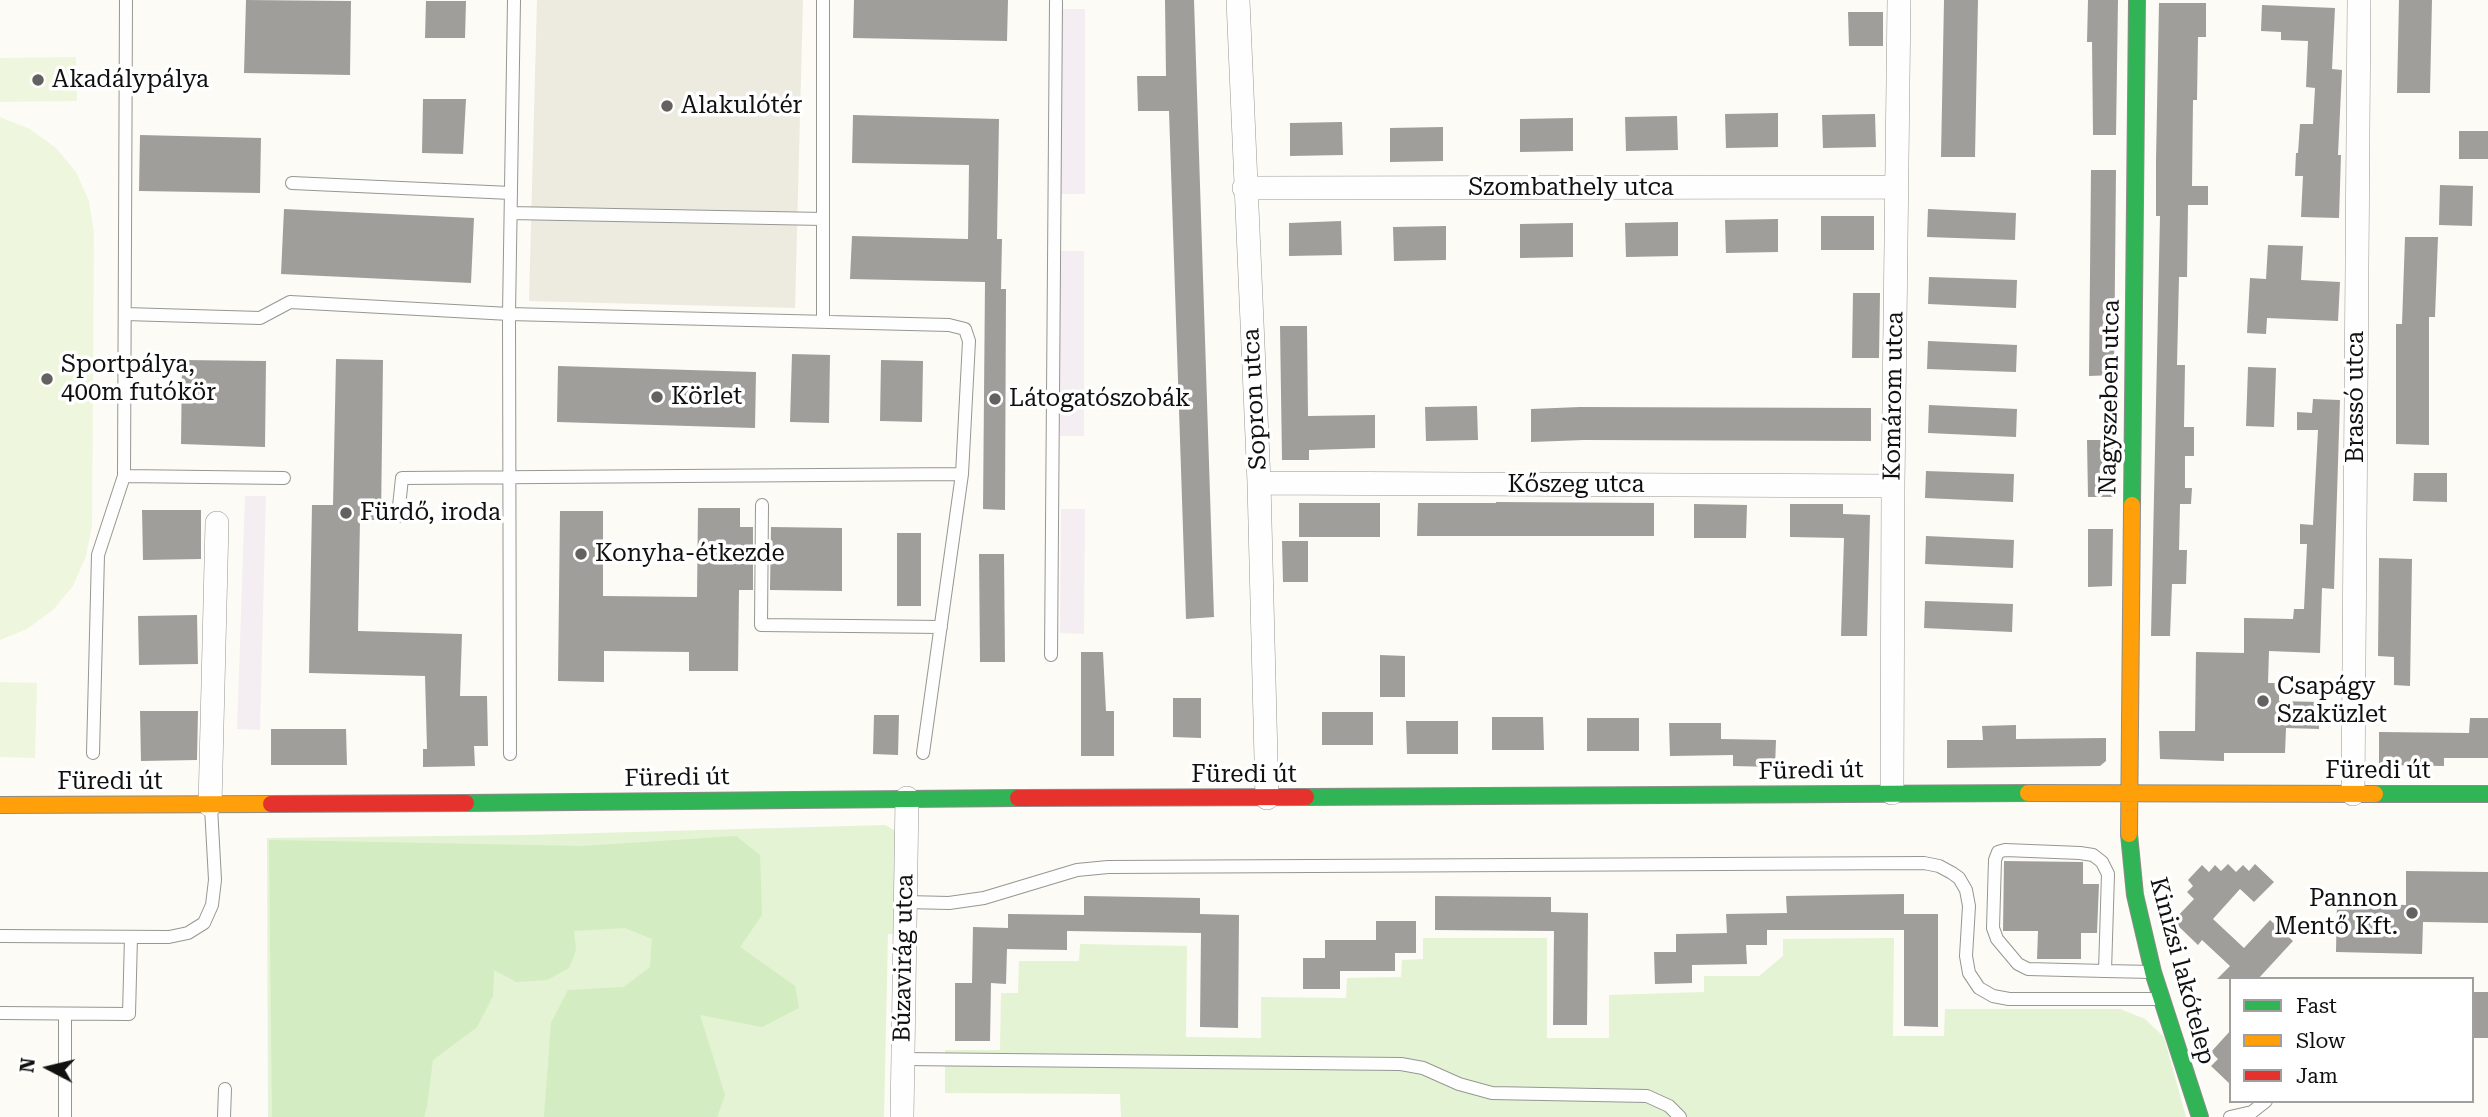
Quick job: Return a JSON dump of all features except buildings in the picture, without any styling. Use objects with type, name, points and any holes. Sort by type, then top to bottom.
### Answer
[{"type":"main road","name":"Nagyszeben utca","points":[[2129,794],[2137,0]]},
{"type":"main road","name":"Füredi út","points":[[0,805],[1892,793],[2488,794]]},
{"type":"main road","name":"Kinizsi lakótelep","points":[[2129,794],[2132,872],[2153,972],[2200,1117]]},
{"type":"street","name":"Sopron utca","points":[[1238,0],[1244,188],[1259,483],[1267,798]]},
{"type":"street","name":"Komárom utca","points":[[1892,793],[1892,706],[1888,677],[1889,509],[1899,0]]},
{"type":"street","name":"Brassó utca","points":[[2353,794],[2359,0]]},
{"type":"street","name":"Szombathely utca","points":[[1244,188],[1896,187]]},
{"type":"street","name":"Kőszeg utca","points":[[1259,483],[1889,509]]},
{"type":"street","points":[[210,805],[217,523]]},
{"type":"street","name":"Búzavirág utca","points":[[902,1117],[907,798]]},
{"type":"lane","points":[[93,753],[98,555],[124,476],[126,0]]},
{"type":"lane","points":[[510,754],[509,314],[514,0]]},
{"type":"lane","points":[[823,0],[823,322]]},
{"type":"lane","points":[[1051,654],[1056,2]]},
{"type":"lane","points":[[292,183],[511,193]]},
{"type":"lane","points":[[511,212],[823,219]]},
{"type":"lane","points":[[125,314],[260,318],[290,302],[509,314],[949,325],[965,329],[970,341],[962,474],[923,753]]},
{"type":"lane","points":[[398,516],[402,478],[962,474]]},
{"type":"lane","points":[[124,476],[284,478]]},
{"type":"lane","points":[[762,505],[761,625],[941,627]]},
{"type":"lane","points":[[0,936],[169,937],[188,933],[204,923],[212,905],[215,880],[210,805]]},
{"type":"lane","points":[[2105,971],[2108,874],[2102,862],[2093,855],[2080,853],[1998,852],[1994,860],[1993,928],[1997,939],[2018,964],[2028,969],[2105,971],[2153,972]]},
{"type":"lane","points":[[905,902],[949,903],[984,898],[1077,870],[1108,867],[1924,863],[1939,866],[1952,873],[1959,878],[1966,890],[1969,906],[1966,956],[1969,973],[1979,988],[1993,996],[2009,999],[2161,999]]},
{"type":"lane","points":[[0,1013],[129,1014],[131,937]]},
{"type":"lane","points":[[65,1014],[65,1117]]},
{"type":"lane","points":[[903,1059],[1402,1064],[1423,1068],[1459,1084],[1492,1093],[1647,1096],[1669,1106],[1680,1117]]},
{"type":"lane","points":[[224,1117],[225,1089]]},
{"type":"lane","points":[[2230,1117],[2252,1112],[2263,1103]]},
{"type":"shaded area","name":"Alakulótér","points":[[537,0],[803,0],[795,308],[529,301]]},
{"type":"shaded area","points":[[1061,9],[1085,9],[1085,194],[1061,194]]},
{"type":"shaded area","points":[[1060,251],[1084,251],[1084,436],[1060,436]]},
{"type":"shaded area","points":[[245,496],[266,496],[260,730],[237,729]]},
{"type":"shaded area","points":[[1061,509],[1085,509],[1084,634],[1060,633]]},
{"type":"green space","name":"Akadálypálya","points":[[76,57],[77,101],[0,102],[0,58]]},
{"type":"green space","name":"Sportpálya, 400m futókör","points":[[0,117],[30,129],[56,148],[76,172],[89,201],[94,233],[92,525],[86,556],[73,586],[53,610],[27,629],[0,640]]},
{"type":"green space","points":[[0,682],[37,683],[35,758],[0,757]]},
{"type":"green space","points":[[885,825],[894,830],[900,842],[898,934],[888,934],[884,1117],[268,1117],[267,838],[525,835]]},
{"type":"green space","points":[[736,836],[760,855],[762,915],[740,947],[795,986],[799,1008],[762,1027],[700,1015],[725,1095],[717,1117],[544,1117],[551,1023],[568,990],[624,987],[650,967],[652,939],[625,928],[574,931],[576,950],[569,968],[547,980],[516,982],[494,970],[493,996],[477,1027],[433,1060],[424,1117],[272,1117],[269,840],[583,846]]},
{"type":"green space","points":[[1423,938],[1547,938],[1547,1038],[1609,1038],[1609,995],[1704,992],[1704,976],[1759,976],[1783,956],[1783,939],[1894,938],[1893,1036],[1944,1036],[1945,1009],[2120,1009],[2145,1019],[2164,1037],[2186,1117],[1121,1117],[1120,1094],[945,1093],[945,1050],[1000,1050],[1001,993],[1018,993],[1019,961],[1079,961],[1080,944],[1187,946],[1186,1037],[1261,1038],[1261,997],[1346,998],[1347,978],[1401,977],[1402,960],[1423,959]]},
{"type":"traffic: fast","points":[[2132,505],[2137,0]]},
{"type":"traffic: fast","points":[[1306,797],[2028,793]]},
{"type":"traffic: fast","points":[[2375,794],[2488,794]]},
{"type":"traffic: fast","points":[[466,803],[1018,798]]},
{"type":"traffic: fast","points":[[2129,834],[2135,895],[2153,972],[2200,1117]]},
{"type":"traffic: slow","points":[[2129,834],[2132,505]]},
{"type":"traffic: slow","points":[[2028,793],[2375,794]]},
{"type":"traffic: slow","points":[[0,805],[271,804]]},
{"type":"traffic: jam","points":[[1018,798],[1306,797]]},
{"type":"traffic: jam","points":[[271,804],[466,803]]},
{"type":"place","name":"Akadálypálya","points":[[38,80]]},
{"type":"place","name":"Alakulótér","points":[[667,106]]},
{"type":"place","name":"Sportpálya, 400m futókör","points":[[47,379]]},
{"type":"place","name":"Körlet","points":[[657,397]]},
{"type":"place","name":"Látogatószobák","points":[[995,399]]},
{"type":"place","name":"Fürdő, iroda","points":[[346,513]]},
{"type":"place","name":"Konyha-étkezde","points":[[581,554]]},
{"type":"place","name":"Csapágy Szaküzlet","points":[[2263,701]]},
{"type":"place","name":"Pannon Mentő Kft.","points":[[2412,913]]}]
